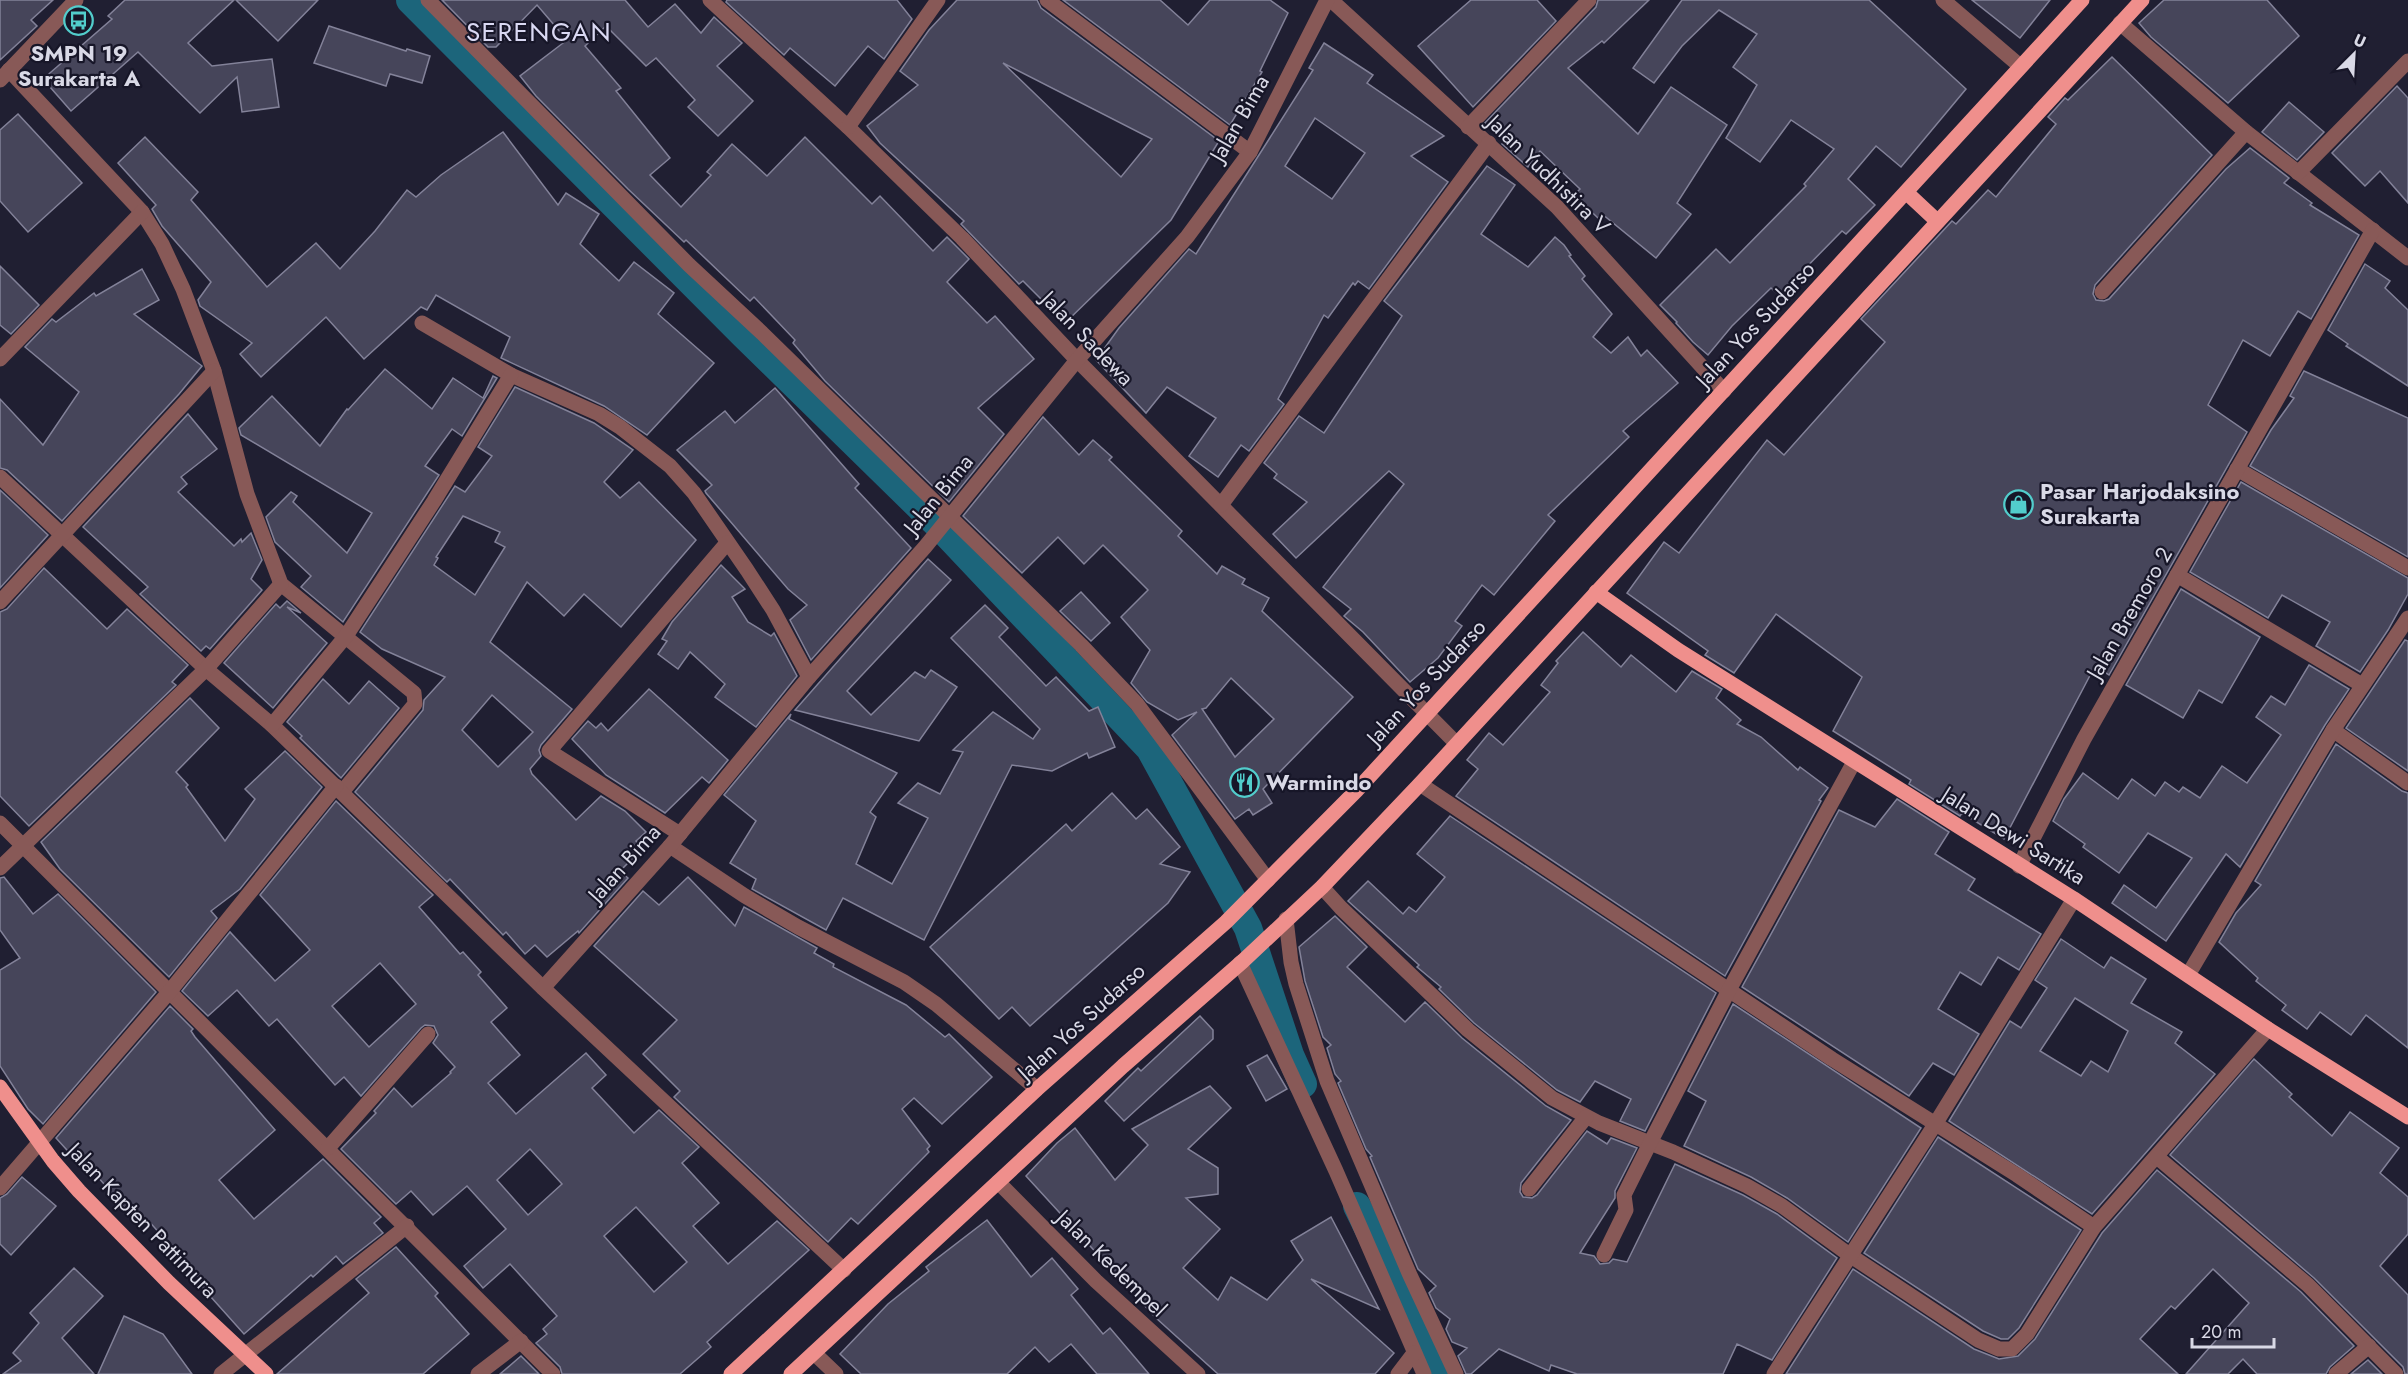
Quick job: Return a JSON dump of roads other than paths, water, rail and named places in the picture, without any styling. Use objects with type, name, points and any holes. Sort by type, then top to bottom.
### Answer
[{"type":"main road","name":"Jalan Yos Sudarso","points":[[731,1374],[1037,1089],[1226,922],[1357,790],[2082,0]]},
{"type":"main road","points":[[791,1374],[1322,887],[1457,744],[2142,0]]},
{"type":"main road","points":[[1907,192],[1937,221]]},
{"type":"main road","name":"Jalan Dewi Sartika","points":[[1596,592],[1678,650],[2074,899],[2268,1029],[2408,1117]]},
{"type":"main road","name":"Jalan Kapten Pattimura","points":[[0,1087],[53,1161],[115,1230],[266,1374]]},
{"type":"street","points":[[0,1188],[170,991],[339,789],[415,704],[416,699],[414,693],[281,584],[247,494],[214,371],[183,289],[162,244],[142,212],[4,75],[76,0]]},
{"type":"street","points":[[428,0],[689,265],[770,340],[947,519],[1037,600],[1137,704],[1268,880]]},
{"type":"street","name":"Jalan Sadewa","points":[[710,0],[848,127],[962,238],[1077,360],[1457,744]]},
{"type":"street","points":[[848,127],[938,0]]},
{"type":"street","points":[[1047,0],[1250,152]]},
{"type":"street","name":"Jalan Bima","points":[[543,988],[675,840],[809,677],[930,540],[1077,360],[1187,237],[1250,152],[1329,0]]},
{"type":"street","name":"Jalan Yudhistira V","points":[[1329,0],[1557,207],[1724,392]]},
{"type":"street","points":[[1468,127],[1589,0]]},
{"type":"street","points":[[1943,0],[2020,66]]},
{"type":"street","points":[[2120,23],[2246,132],[2408,258]]},
{"type":"street","points":[[2298,173],[2408,61]]},
{"type":"street","points":[[2102,292],[2246,132]]},
{"type":"street","points":[[1221,505],[1489,143]]},
{"type":"street","points":[[0,359],[142,212]]},
{"type":"street","name":"Jalan Bremoro 2","points":[[2019,866],[2084,739],[2373,230]]},
{"type":"street","points":[[422,322],[511,375],[599,414],[670,466],[694,493],[747,570],[773,610],[809,677]]},
{"type":"street","points":[[0,602],[214,371]]},
{"type":"street","points":[[272,725],[346,636],[434,501],[511,375]]},
{"type":"street","points":[[2237,469],[2408,568]]},
{"type":"street","points":[[0,477],[206,669],[272,725],[543,988],[844,1270]]},
{"type":"street","points":[[727,543],[549,751],[675,840],[745,896],[780,917],[904,982],[936,1004],[1037,1089]]},
{"type":"street","points":[[2177,575],[2362,685]]},
{"type":"street","points":[[0,868],[206,669],[281,584]]},
{"type":"street","points":[[2188,975],[2332,730],[2408,618]]},
{"type":"street","points":[[2332,730],[2408,783]]},
{"type":"street","points":[[1604,1255],[1626,1210],[1624,1195],[1650,1143],[1729,990],[1854,762]]},
{"type":"street","points":[[1420,784],[1934,1125],[2017,1175],[2094,1227]]},
{"type":"street","points":[[0,823],[553,1374]]},
{"type":"street","points":[[1322,887],[1468,1030],[1552,1098],[1586,1117],[1747,1186],[1782,1206],[1851,1256],[1978,1340],[1999,1349],[2012,1348],[2027,1334],[2094,1227],[2268,1029]]},
{"type":"street","points":[[1774,1374],[1934,1125],[2074,899]]},
{"type":"street","points":[[1283,922],[1296,984],[1327,1082],[1409,1273],[1456,1374]]},
{"type":"street","points":[[1242,962],[1424,1374]]},
{"type":"street","points":[[328,1148],[428,1034]]},
{"type":"street","points":[[1529,1190],[1586,1117]]},
{"type":"street","points":[[2157,1157],[2308,1285],[2396,1374]]},
{"type":"street","name":"Jalan Kedempel","points":[[998,1182],[1096,1281],[1198,1374]]},
{"type":"street","points":[[222,1374],[407,1226]]},
{"type":"street","points":[[477,1374],[521,1341]]},
{"type":"street","points":[[2336,1374],[2368,1346]]},
{"type":"street","points":[[814,1353],[836,1374]]},
{"type":"street","points":[[1398,1374],[1414,1353]]},
{"type":"waterway","points":[[410,0],[744,335],[938,525],[1150,749],[1248,928],[1290,1055],[1303,1084]]},
{"type":"waterway","points":[[1357,1206],[1440,1374]]},
{"type":"place","name":"SMPN 19 Surakarta A","points":[[79,21]]},
{"type":"place","name":"Pasar Harjodaksino Surakarta","points":[[2019,504]]},
{"type":"place","name":"Warmindo","points":[[1245,782]]},
{"type":"district","name":"SERENGAN","points":[[539,32]]}]
